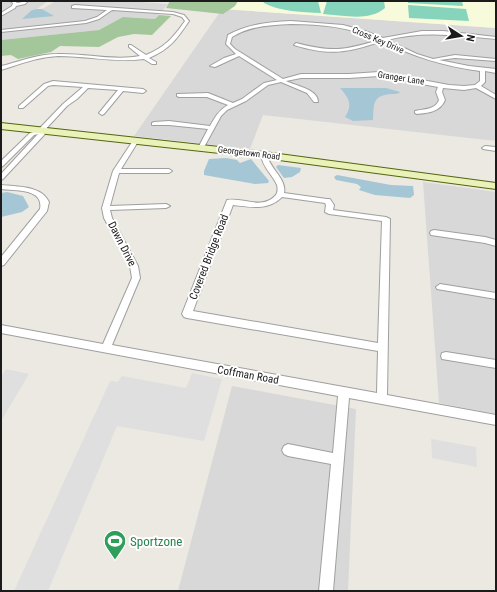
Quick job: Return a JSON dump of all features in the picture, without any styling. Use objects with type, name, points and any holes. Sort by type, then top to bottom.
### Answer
[{"type":"main road","name":"Georgetown Road","points":[[1,126],[264,155],[496,186]]},
{"type":"street","points":[[1,15],[14,2],[24,3],[26,1]]},
{"type":"street","points":[[1,68],[31,59],[49,56],[122,60],[145,57],[158,53],[167,47],[187,20],[184,16],[173,13],[112,8],[73,7]]},
{"type":"street","points":[[1,31],[86,22],[98,18],[112,8]]},
{"type":"street","name":"Cross Key Drive","points":[[240,54],[228,44],[230,36],[236,32],[263,24],[295,22],[348,27],[409,53],[433,61],[482,70],[496,71]]},
{"type":"street","points":[[296,44],[314,50],[338,52],[352,50],[406,34],[420,32],[496,38]]},
{"type":"street","points":[[131,46],[154,63]]},
{"type":"street","points":[[213,66],[240,54],[282,80],[309,92],[316,101]]},
{"type":"street","points":[[433,61],[440,57],[449,56],[496,60]]},
{"type":"street","points":[[482,70],[483,80],[477,86],[496,97]]},
{"type":"street","name":"Granger Lane","points":[[201,148],[219,115],[233,105],[244,100],[266,84],[303,75],[383,74],[441,86],[462,88],[477,86]]},
{"type":"street","points":[[22,107],[50,83],[143,91]]},
{"type":"street","points":[[1,165],[32,134],[39,131],[87,86]]},
{"type":"street","points":[[417,112],[431,110],[440,105],[442,100],[439,92],[441,86]]},
{"type":"street","points":[[102,113],[122,89]]},
{"type":"street","points":[[179,95],[206,95],[215,97],[233,105]]},
{"type":"street","points":[[154,124],[169,123],[211,128]]},
{"type":"street","points":[[1,178],[42,134],[39,131]]},
{"type":"street","name":"Dawn Drive","points":[[105,349],[136,278],[134,266],[108,218],[106,208],[116,171],[136,140]]},
{"type":"street","points":[[484,148],[496,149]]},
{"type":"street","points":[[264,155],[266,166],[280,185],[282,190],[280,195],[326,201],[330,205],[330,212],[386,219],[382,399]]},
{"type":"street","points":[[116,171],[169,171]]},
{"type":"street","points":[[1,187],[35,192],[43,196],[46,202],[44,209],[1,263]]},
{"type":"street","name":"Covered Bridge Road","points":[[280,195],[274,201],[264,204],[253,205],[230,202],[187,314],[383,348]]},
{"type":"street","points":[[106,208],[166,206]]},
{"type":"street","points":[[434,234],[485,240],[496,243]]},
{"type":"street","points":[[440,287],[496,296]]},
{"type":"street","name":"Coffman Road","points":[[1,329],[496,420]]},
{"type":"street","points":[[446,356],[496,364]]},
{"type":"street","points":[[326,591],[344,392]]},
{"type":"street","points":[[288,450],[338,460]]},
{"type":"shaded area","points":[[1,1],[48,1],[37,9],[32,10],[53,16],[42,9],[56,1],[127,1],[168,4],[155,19],[123,17],[99,30],[1,40]]},
{"type":"shaded area","points":[[227,1],[496,1],[496,28],[222,9]]},
{"type":"shaded area","points":[[222,9],[496,28],[496,141],[263,115],[250,149],[134,136]]},
{"type":"shaded area","points":[[423,182],[496,192],[496,414],[439,403]]},
{"type":"shaded area","points":[[6,369],[29,374],[1,421],[1,377]]},
{"type":"shaded area","points":[[192,373],[222,379],[204,441],[117,426],[48,591],[14,591],[110,381],[118,382],[122,376],[186,388]]},
{"type":"shaded area","points":[[232,386],[356,409],[348,591],[178,591]]},
{"type":"shaded area","points":[[431,439],[476,447],[477,467],[432,458]]},
{"type":"green space","points":[[170,1],[238,1],[235,6],[223,14],[166,8]]},
{"type":"green space","points":[[263,1],[318,1],[321,13],[284,10],[264,3]]},
{"type":"green space","points":[[327,1],[384,1],[385,8],[371,15],[355,17],[323,14]]},
{"type":"green space","points":[[408,1],[462,1],[463,6],[408,3]]},
{"type":"green space","points":[[408,5],[466,9],[469,21],[409,18]]},
{"type":"green space","points":[[159,15],[171,16],[152,35],[134,34],[118,37],[99,47],[60,46],[51,52],[18,59],[11,55],[1,56],[1,40],[99,30],[123,17],[155,19]]},
{"type":"water","points":[[42,9],[54,16],[22,19],[32,10]]},
{"type":"water","points":[[340,88],[386,88],[400,92],[377,98],[374,105],[373,120],[353,121],[345,117],[349,109],[349,102],[348,98]]},
{"type":"water","points":[[226,158],[237,160],[240,163],[251,159],[269,181],[268,183],[255,184],[204,175],[209,159]]},
{"type":"water","points":[[278,165],[301,168],[300,172],[292,177],[284,178],[276,167]]},
{"type":"water","points":[[337,175],[391,185],[413,186],[414,195],[410,198],[375,195],[359,190],[361,187],[357,184],[336,180],[334,177]]},
{"type":"water","points":[[7,192],[23,196],[29,207],[22,212],[1,217],[1,193]]},
{"type":"place","name":"Sportzone","points":[[115,560]]}]
